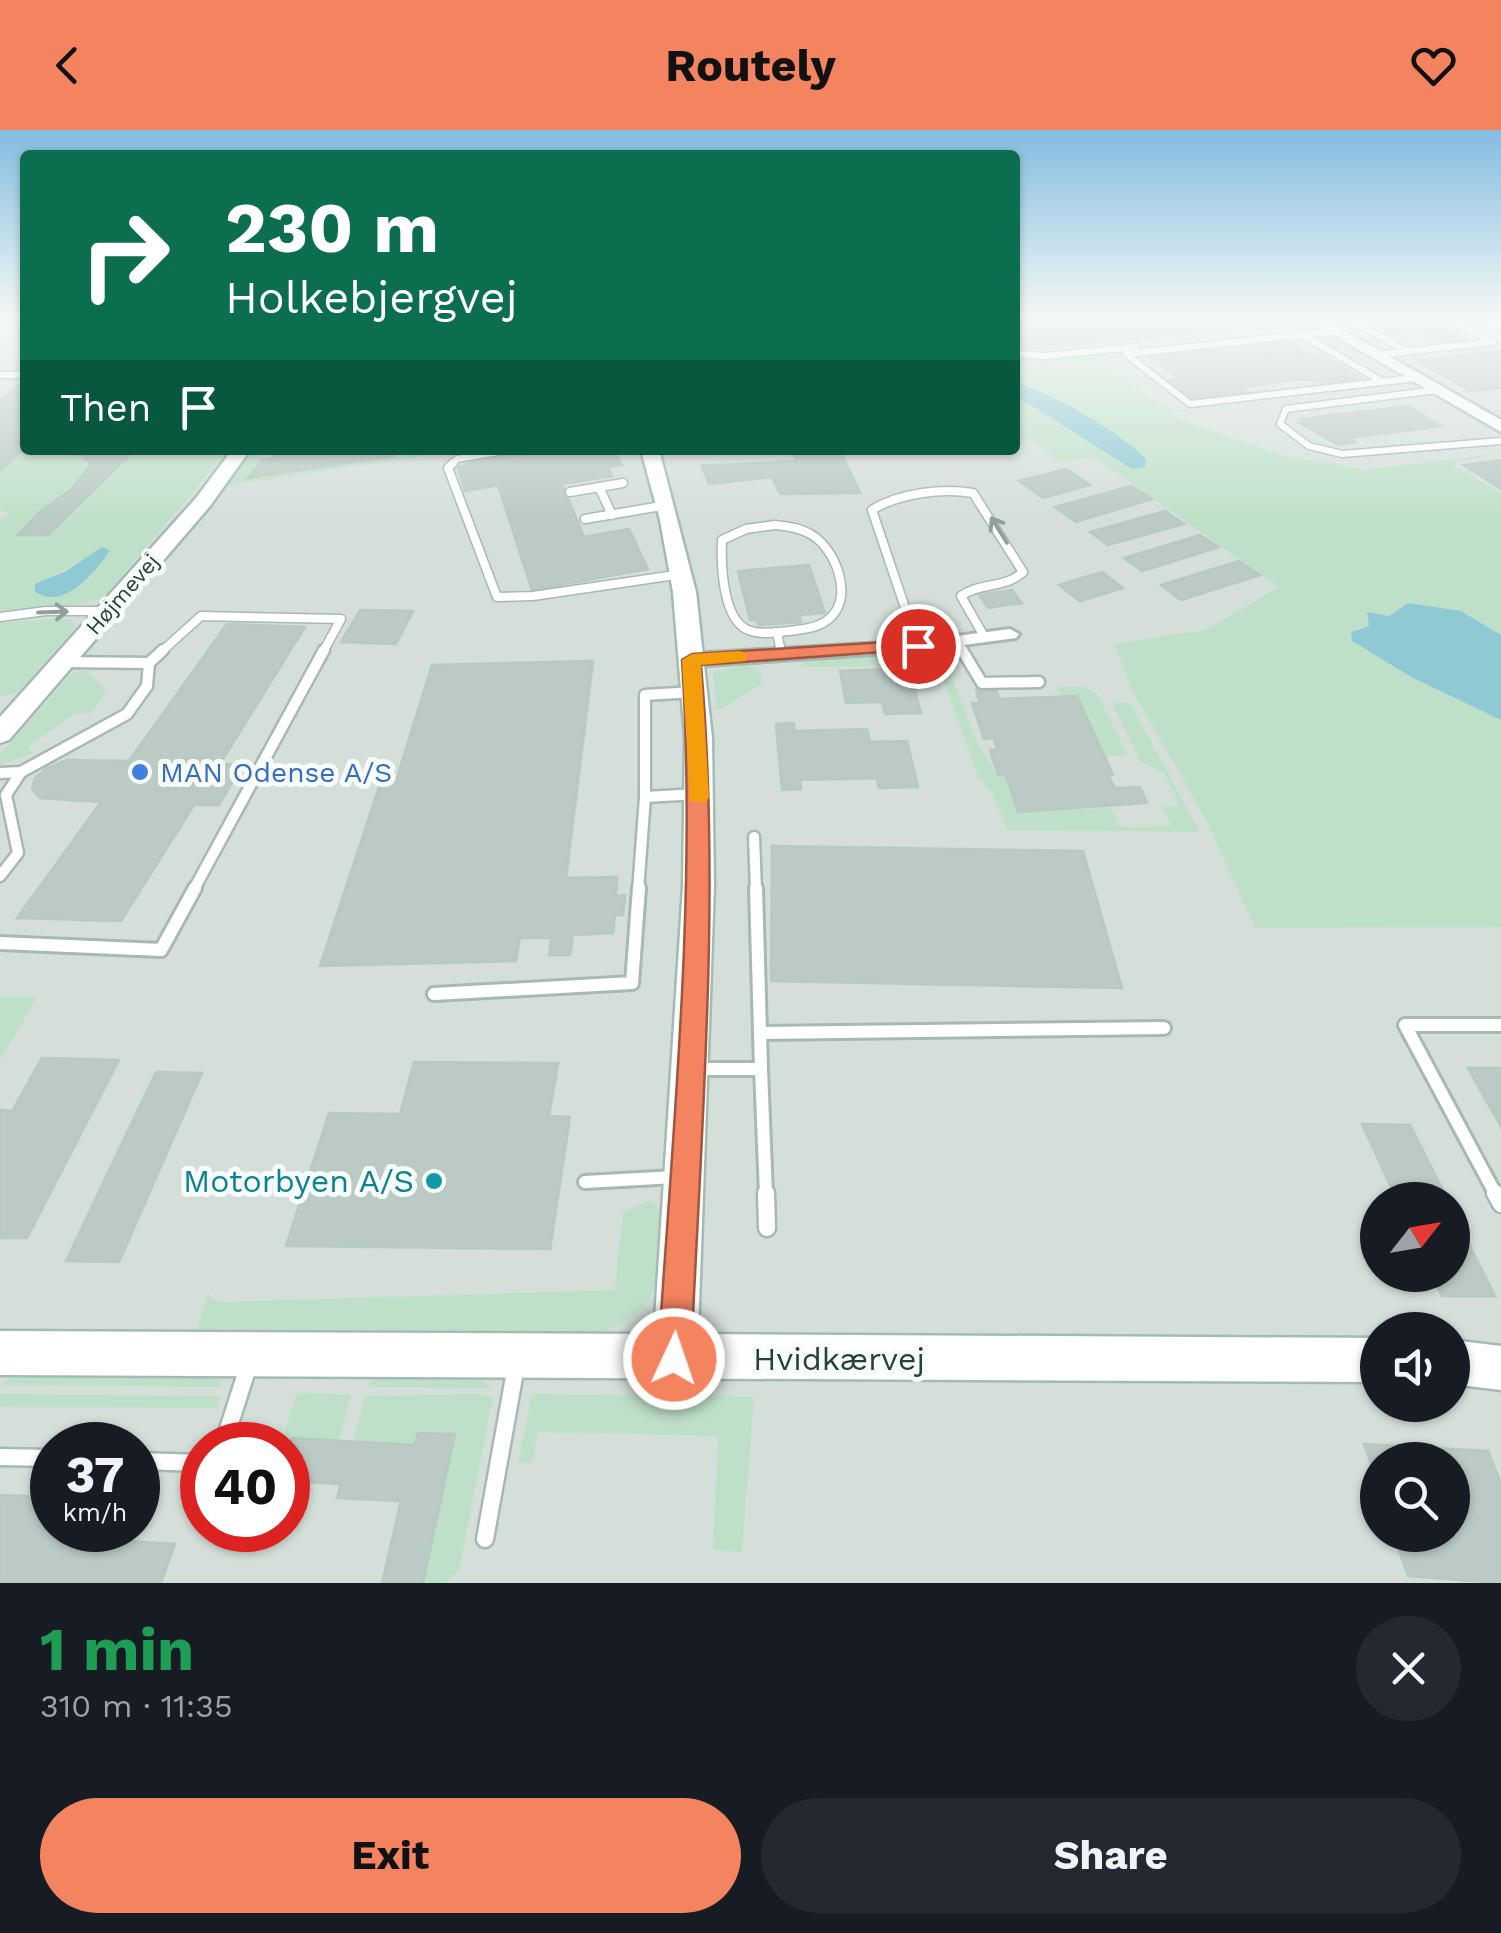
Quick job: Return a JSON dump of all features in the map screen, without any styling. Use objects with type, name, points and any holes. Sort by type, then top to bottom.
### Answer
[{"type":"street","points":[[1431,387],[1501,427]]},
{"type":"street","name":"Højmevej","points":[[0,734],[202,502],[237,455]]},
{"type":"street","points":[[651,455],[682,574],[692,660],[698,794],[699,909],[674,1359]]},
{"type":"street","points":[[692,660],[918,646],[1010,634]]},
{"type":"street","name":"Hvidkærvej","points":[[0,1353],[1360,1360]]},
{"type":"street","points":[[1470,1364],[1501,1368]]},
{"type":"lane","points":[[1168,387],[1190,404],[1340,387]]},
{"type":"lane","points":[[1437,390],[1286,409],[1280,424],[1309,446],[1342,454],[1501,440]]},
{"type":"lane","points":[[478,455],[458,458],[448,468],[497,597],[533,596],[682,574]]},
{"type":"lane","points":[[570,492],[624,483]]},
{"type":"lane","points":[[599,487],[612,514]]},
{"type":"lane","points":[[918,646],[872,510],[883,504],[949,490],[965,490],[978,496],[1023,572],[1014,580],[970,588],[960,596],[985,638]]},
{"type":"lane","points":[[586,519],[666,505]]},
{"type":"lane","points":[[749,526],[796,528],[825,546],[843,591],[838,610],[828,621],[777,632],[749,632],[735,620],[720,557],[722,540],[734,531],[749,526]]},
{"type":"lane","points":[[0,617],[46,611],[107,611]]},
{"type":"lane","points":[[0,942],[161,950],[341,619],[201,616],[149,663],[63,662]]},
{"type":"lane","points":[[777,632],[780,654]]},
{"type":"lane","points":[[957,642],[982,683],[1039,682]]},
{"type":"lane","points":[[0,774],[22,772],[126,714],[147,686],[149,663]]},
{"type":"lane","points":[[434,994],[632,983],[644,797],[645,695],[694,692]]},
{"type":"lane","points":[[0,876],[18,853],[6,795],[22,772]]},
{"type":"lane","points":[[644,797],[698,794]]},
{"type":"lane","points":[[754,838],[768,1228]]},
{"type":"lane","points":[[1501,1025],[1405,1025],[1501,1204]]},
{"type":"lane","points":[[760,1033],[1164,1028]]},
{"type":"lane","points":[[690,1069],[761,1069]]},
{"type":"lane","points":[[585,1182],[684,1177]]},
{"type":"lane","points":[[230,1422],[252,1355]]},
{"type":"lane","points":[[484,1538],[517,1358]]},
{"type":"lane","points":[[0,1456],[30,1457]]},
{"type":"shaded area","points":[[0,387],[20,387],[20,455],[1020,455],[1020,387],[1501,387],[1501,1583],[0,1583]]},
{"type":"green space","points":[[1020,387],[1135,387],[1171,409],[1194,411],[1167,415],[1284,456],[1366,470],[1501,453],[1452,464],[1501,494],[1501,635],[1465,613],[1408,603],[1389,616],[1367,612],[1369,626],[1355,629],[1352,641],[1413,678],[1501,720],[1501,927],[1255,928],[1207,821],[1133,692],[1114,644],[1206,630],[1279,587],[1094,457],[1060,462],[1032,440],[1020,440]]},
{"type":"green space","points":[[20,452],[20,455],[73,455],[91,464],[72,489],[66,490],[19,535],[48,535],[129,455],[224,455],[103,598],[0,612],[0,521],[10,512],[0,510],[0,471]],"holes":[[[110,551],[87,578],[57,596],[35,592],[39,582],[90,556]]]},
{"type":"green space","points":[[248,455],[264,455],[250,478],[403,455],[431,455],[226,486]]},
{"type":"green space","points":[[72,620],[75,628],[17,693],[0,697],[0,623]]},
{"type":"green space","points":[[938,654],[948,667],[977,743],[998,775],[1006,775],[1018,811],[1111,808],[1120,827],[1172,826],[1162,807],[1180,805],[1164,773],[1140,761],[1112,703],[1130,703],[1200,832],[1007,830],[993,794],[978,777],[939,666],[801,667],[805,660]]},
{"type":"green space","points":[[747,665],[761,673],[761,684],[717,711],[713,672]]},
{"type":"green space","points":[[87,670],[106,691],[91,713],[74,714],[29,746],[32,754],[0,765],[0,755],[72,673]]},
{"type":"green space","points":[[1057,687],[1086,687],[1097,694],[1128,755],[1105,756],[1078,696],[1062,697]]},
{"type":"green space","points":[[0,997],[37,997],[0,1060]]},
{"type":"green space","points":[[651,1200],[662,1213],[655,1285],[639,1311],[604,1331],[197,1329],[208,1293],[213,1300],[222,1302],[615,1290],[623,1212]]},
{"type":"green space","points":[[218,1374],[221,1387],[0,1385],[13,1375]]},
{"type":"green space","points":[[480,1375],[490,1388],[369,1387],[373,1376]]},
{"type":"green space","points":[[0,1394],[221,1396],[217,1408],[0,1407]]},
{"type":"green space","points":[[532,1394],[754,1397],[742,1552],[713,1550],[718,1436],[538,1432],[532,1462],[518,1463]]},
{"type":"green space","points":[[351,1395],[339,1441],[310,1439],[310,1422],[288,1422],[296,1396]]},
{"type":"green space","points":[[365,1396],[493,1397],[459,1570],[446,1583],[423,1583],[454,1435],[418,1433],[415,1445],[353,1442]]},
{"type":"water","points":[[1020,387],[1047,395],[1103,425],[1146,459],[1145,467],[1132,469],[1020,398]]},
{"type":"water","points":[[102,547],[110,551],[68,593],[46,597],[35,592],[35,584],[66,571]]},
{"type":"water","points":[[1408,603],[1461,611],[1501,635],[1501,720],[1413,678],[1352,641],[1351,632],[1369,626],[1367,612],[1389,616]]},
{"type":"building","points":[[20,387],[20,452],[0,471],[0,401]]},
{"type":"building","points":[[1175,387],[1241,387],[1249,392],[1190,398]]},
{"type":"building","points":[[1463,387],[1501,387],[1501,388],[1470,391]]},
{"type":"building","points":[[1408,406],[1441,426],[1349,438],[1355,442],[1338,445],[1300,423],[1306,423],[1300,419]]},
{"type":"building","points":[[82,455],[129,455],[48,535],[18,535],[42,510],[72,489],[91,464]]},
{"type":"building","points":[[617,455],[622,465],[608,467],[612,476],[562,484],[584,537],[629,529],[648,569],[532,590],[498,485],[465,491],[458,467],[484,459]]},
{"type":"building","points":[[794,455],[842,455],[860,493],[780,494],[772,477],[709,484],[702,466],[796,461]]},
{"type":"building","points":[[395,456],[248,478],[262,460]]},
{"type":"building","points":[[1501,460],[1501,489],[1464,465]]},
{"type":"building","points":[[1066,469],[1090,485],[1043,498],[1019,481]]},
{"type":"building","points":[[1131,486],[1152,499],[1076,522],[1055,507]]},
{"type":"building","points":[[1165,511],[1184,524],[1108,545],[1090,532]]},
{"type":"building","points":[[1200,535],[1219,547],[1142,571],[1124,558]]},
{"type":"building","points":[[1239,561],[1260,575],[1181,600],[1161,585]]},
{"type":"building","points":[[809,565],[825,613],[799,615],[801,622],[759,625],[757,620],[750,620],[738,571]]},
{"type":"building","points":[[1102,572],[1123,588],[1080,601],[1059,585]]},
{"type":"building","points":[[1012,590],[1022,603],[988,608],[979,595]]},
{"type":"building","points":[[360,610],[413,611],[396,644],[341,642]]},
{"type":"building","name":"MAN Odense A/S","points":[[227,624],[305,627],[220,764],[242,765],[219,805],[194,805],[121,921],[17,918],[101,802],[40,798],[32,789],[35,778],[67,760],[129,761]]},
{"type":"building","points":[[593,661],[566,878],[617,877],[616,896],[625,895],[623,915],[615,915],[613,933],[573,935],[570,955],[549,955],[551,938],[520,938],[516,961],[320,966],[380,784],[395,784],[432,665]]},
{"type":"building","points":[[909,668],[921,713],[885,714],[882,702],[846,703],[840,671]]},
{"type":"building","points":[[996,689],[999,699],[1077,696],[1113,775],[1108,775],[1115,788],[1140,787],[1147,803],[1018,812],[1006,775],[998,775],[990,750],[998,750],[993,738],[984,739],[972,703],[980,703],[976,690]]},
{"type":"building","points":[[794,723],[794,731],[867,729],[870,742],[907,741],[918,787],[879,788],[877,778],[800,780],[801,789],[782,790],[776,724]]},
{"type":"building","points":[[772,846],[1083,851],[1122,988],[771,981]]},
{"type":"building","points":[[42,1058],[119,1060],[27,1238],[0,1238],[0,1110],[12,1111]]},
{"type":"building","name":"Motorbyen A/S","points":[[414,1062],[558,1063],[549,1116],[570,1117],[550,1249],[286,1246],[329,1113],[400,1114]]},
{"type":"building","points":[[1468,1068],[1501,1068],[1501,1127]]},
{"type":"building","points":[[156,1072],[202,1073],[119,1262],[66,1261]]},
{"type":"building","points":[[1362,1124],[1410,1125],[1439,1182],[1389,1182]]},
{"type":"building","points":[[1470,1246],[1495,1296],[1442,1296],[1440,1292],[1470,1292]]},
{"type":"building","points":[[418,1433],[455,1434],[423,1583],[382,1583],[401,1501],[337,1498],[341,1484],[310,1482],[310,1439],[415,1445]]},
{"type":"building","points":[[1470,1450],[1488,1451],[1501,1484],[1501,1583],[1408,1576],[1400,1552],[1470,1552]]},
{"type":"building","points":[[0,1495],[30,1496],[30,1552],[160,1552],[160,1543],[175,1544],[161,1583],[0,1583]]},
{"type":"slow traffic","points":[[698,797],[692,660],[739,657]]},
{"type":"place","name":"MAN Odense A/S","points":[[140,772]]},
{"type":"place","name":"Motorbyen A/S","points":[[434,1181]]},
{"type":"route","points":[[674,1359],[699,909],[692,660],[918,646]]}]
